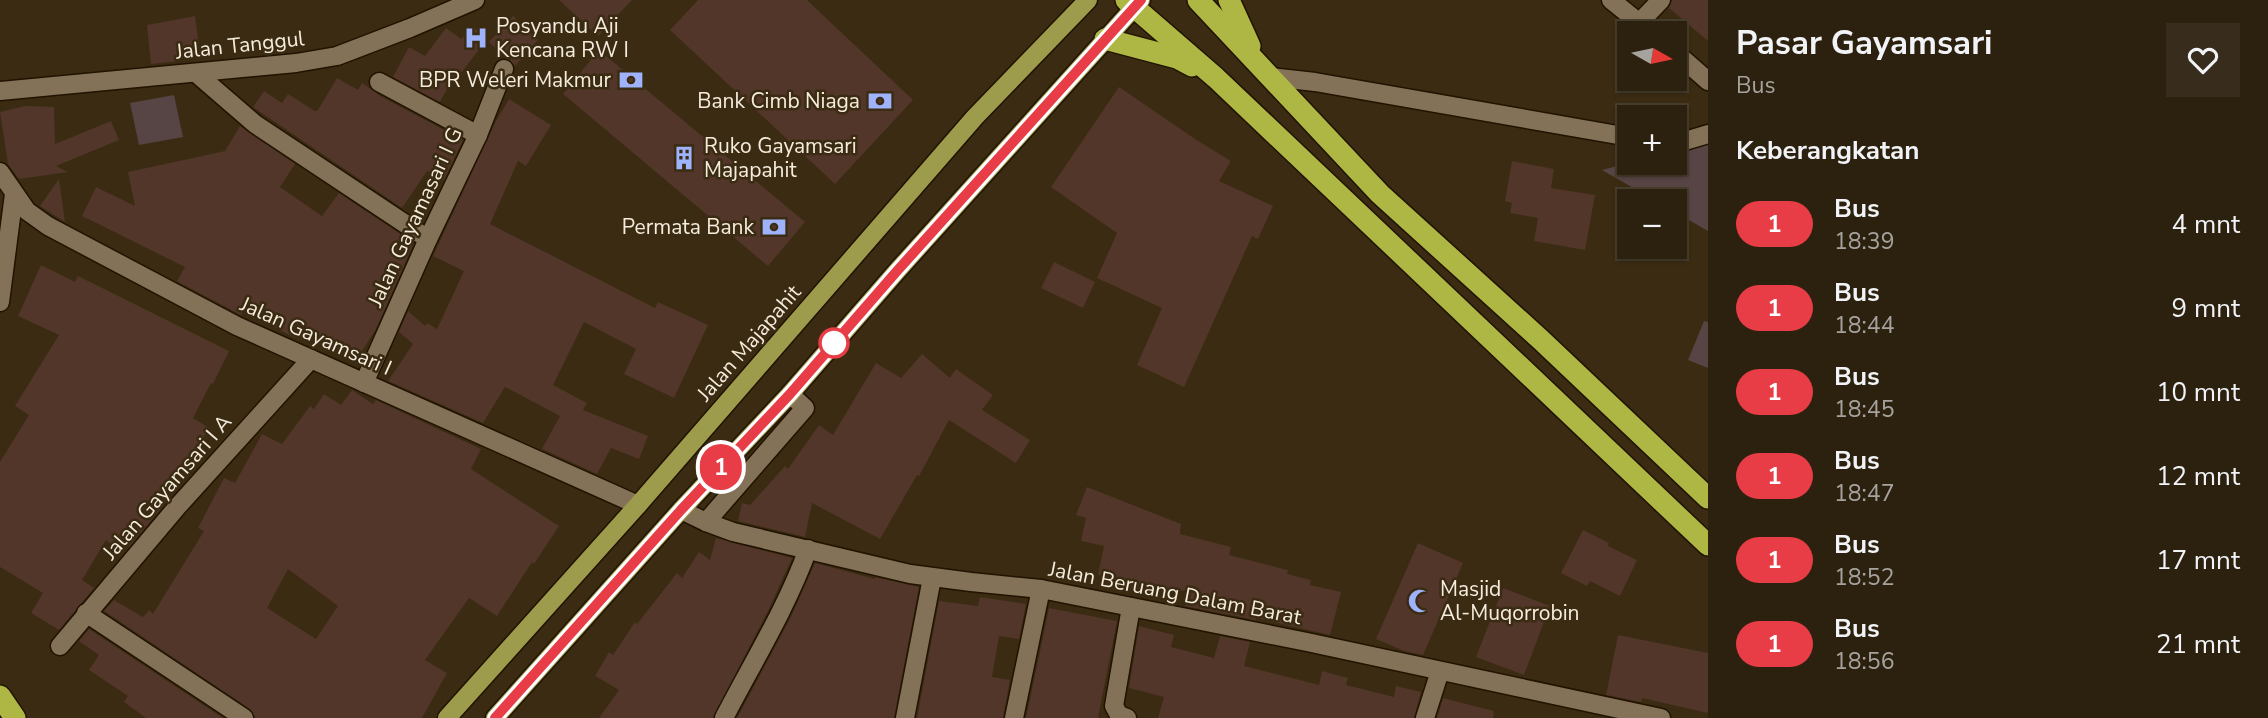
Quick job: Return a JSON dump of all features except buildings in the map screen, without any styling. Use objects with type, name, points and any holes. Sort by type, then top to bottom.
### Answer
[{"type":"highway","points":[[1198,0],[1380,194],[1540,339],[1708,498]]},
{"type":"highway","points":[[1229,0],[1265,71]]},
{"type":"highway","points":[[1134,2],[1708,545]]},
{"type":"highway","points":[[1105,38],[1177,58],[1216,78]]},
{"type":"highway","points":[[0,696],[15,718]]},
{"type":"main road","name":"Jalan Majapahit","points":[[447,718],[638,505],[975,117],[1088,0]]},
{"type":"main road","points":[[495,718],[681,510],[790,394],[1134,2]]},
{"type":"street","name":"Jalan Tanggul","points":[[0,91],[296,63],[337,56],[475,0]]},
{"type":"street","points":[[1611,0],[1636,21]]},
{"type":"street","points":[[1649,21],[1661,0]]},
{"type":"street","points":[[1687,63],[1708,81]]},
{"type":"street","name":"Jalan Gayamasari I G","points":[[364,383],[478,135],[504,69]]},
{"type":"street","points":[[1265,71],[1617,134]]},
{"type":"street","points":[[196,73],[255,124],[428,239]]},
{"type":"street","points":[[379,82],[478,135]]},
{"type":"street","points":[[1687,140],[1708,134]]},
{"type":"street","name":"Jalan Gayamsari I","points":[[0,172],[27,211],[48,226],[237,326],[638,505]]},
{"type":"street","points":[[0,302],[14,194]]},
{"type":"street","name":"Jalan Gayamsari I A","points":[[60,646],[178,506],[311,359]]},
{"type":"street","points":[[706,522],[805,408],[790,394]]},
{"type":"street","name":"Jalan Beruang Dalam Barat","points":[[681,510],[733,532],[932,578],[1041,589],[1440,671],[1589,711],[1661,718]]},
{"type":"street","points":[[724,718],[785,606],[808,549]]},
{"type":"street","points":[[905,718],[932,578]]},
{"type":"street","points":[[1014,718],[1041,589]]},
{"type":"street","points":[[1127,718],[1119,715],[1114,706],[1131,607]]},
{"type":"street","points":[[86,613],[244,718]]},
{"type":"street","points":[[1426,718],[1440,671]]},
{"type":"shaded area","points":[[174,95],[183,137],[139,145],[130,103]]},
{"type":"shaded area","points":[[1708,143],[1708,231],[1687,219],[1687,189],[1635,189],[1602,170],[1617,166],[1617,175],[1687,175],[1687,149]]},
{"type":"shaded area","points":[[1704,321],[1708,322],[1708,368],[1688,360]]},
{"type":"bus line","name":"1","points":[[495,718],[681,510],[790,394],[1141,0]]},
{"type":"place","name":"Posyandu Aji Kencana RW I","points":[[476,38]]},
{"type":"place","name":"BPR Weleri Makmur","points":[[631,80]]},
{"type":"place","name":"Bank Cimb Niaga","points":[[880,101]]},
{"type":"place","name":"Ruko Gayamsari Majapahit","points":[[684,158]]},
{"type":"place","name":"Permata Bank","points":[[774,227]]},
{"type":"place","name":"Masjid Al-Muqorrobin","points":[[1420,601]]}]
